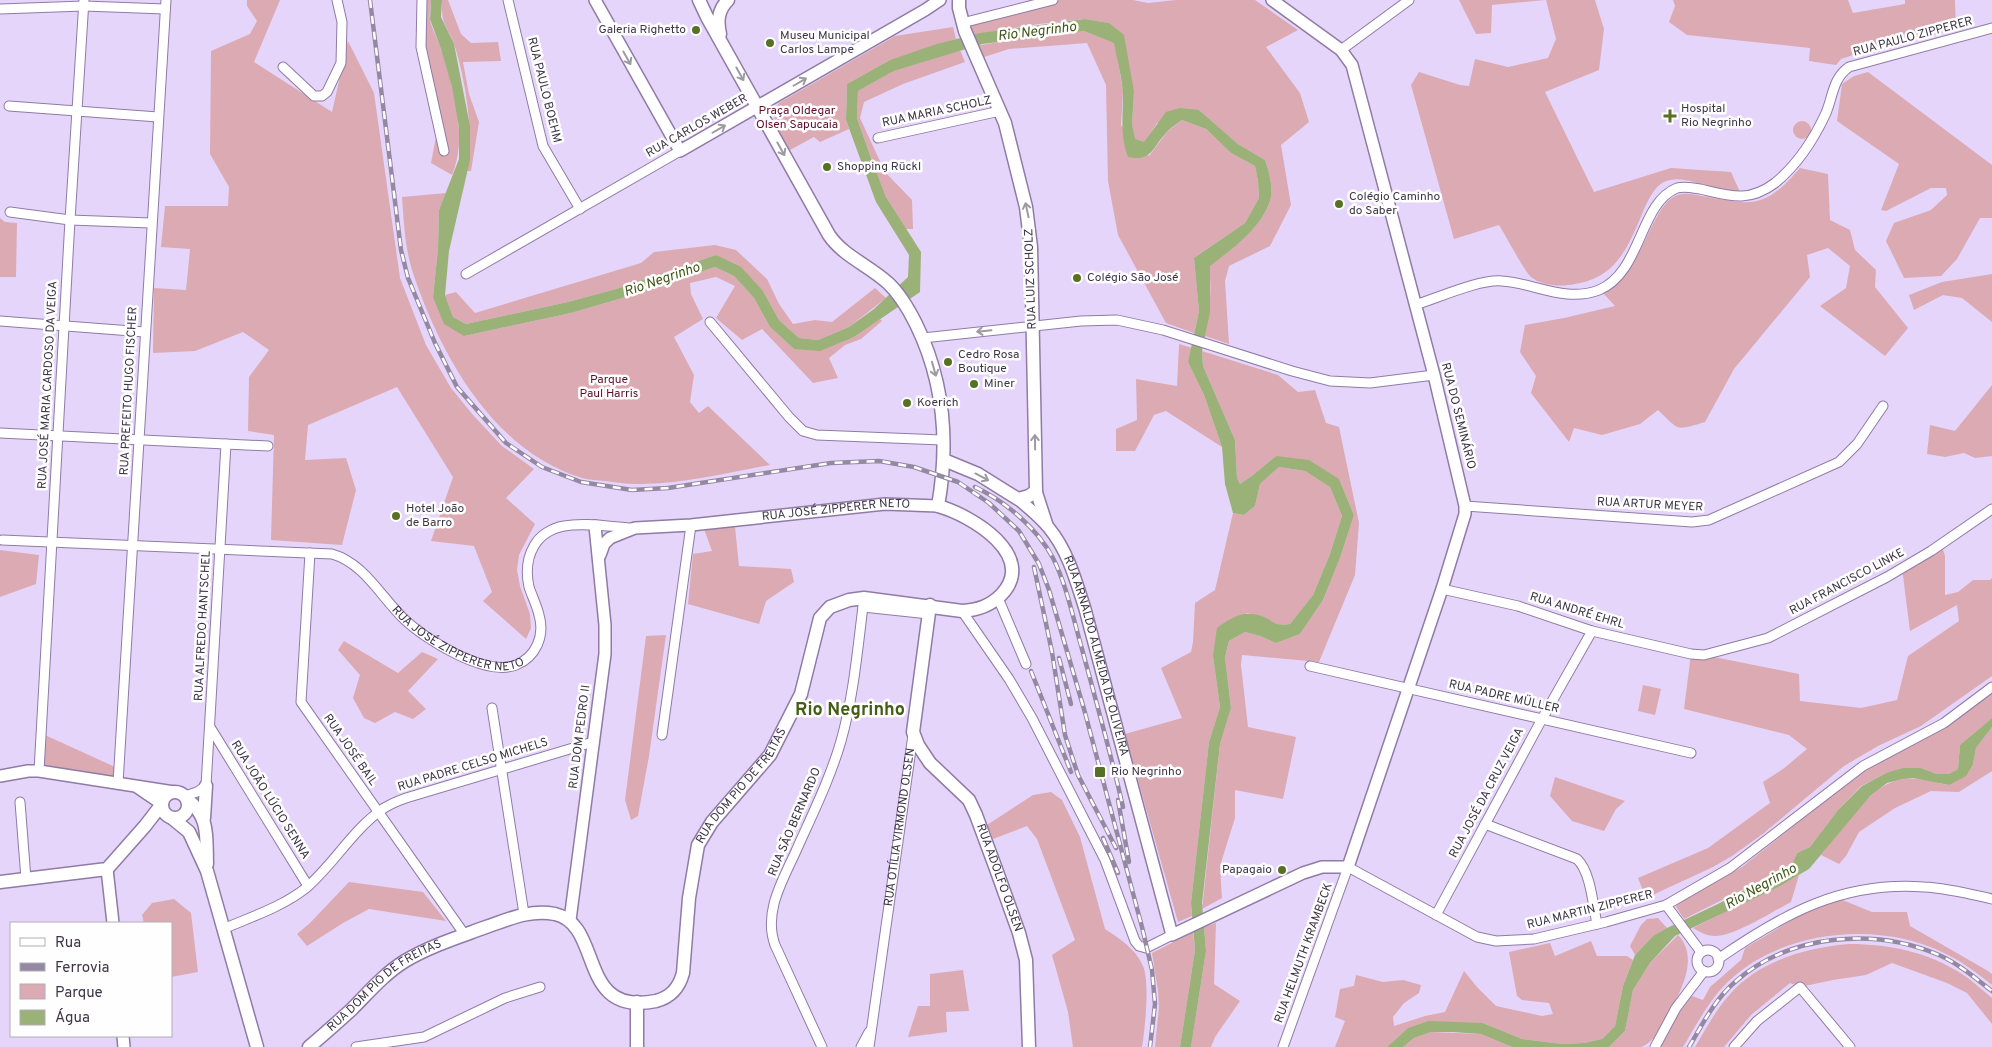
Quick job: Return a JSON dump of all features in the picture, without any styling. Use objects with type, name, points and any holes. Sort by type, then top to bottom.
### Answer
[{"type":"main road","points":[[699,0],[832,240],[889,284],[908,308],[923,338],[937,377],[944,460],[938,506]]},
{"type":"main road","points":[[722,42],[718,23],[720,11],[728,0]]},
{"type":"main road","name":"RUA LUIZ SCHOLZ","points":[[959,0],[963,27],[1000,111],[1029,221],[1036,491]]},
{"type":"main road","name":"RUA ARNALDO ALMEIDA DE OLIVEIRA","points":[[944,460],[978,474],[1018,499]]},
{"type":"main road","points":[[1018,499],[1029,496],[1036,491]]},
{"type":"main road","name":"RUA JOSÉ ZIPPERER NETO","points":[[938,506],[964,515],[991,535],[1007,553],[1013,565],[1013,578],[1006,590],[998,598],[979,609],[962,611]]},
{"type":"main road","name":"RUA DOM PIO DE FREITAS","points":[[309,1047],[390,972],[417,955],[465,935],[534,912],[554,914],[570,920],[577,928],[592,966],[602,985],[612,994],[624,1000],[637,1002],[659,1000],[668,996],[681,982],[685,962],[689,898],[698,846],[712,822],[770,755],[776,745],[801,694],[820,618],[830,607],[840,602],[864,602],[929,610],[962,611]]},
{"type":"main road","name":"RUA OTÍLIA VIRMOND OLSEN","points":[[913,732],[929,610]]},
{"type":"main road","name":"RUA ADOLFO OLSEN","points":[[913,732],[918,745],[927,758],[969,800],[990,851],[1024,949],[1027,978],[1029,1047]]},
{"type":"main road","points":[[206,786],[204,818],[207,871]]},
{"type":"main road","points":[[0,882],[108,869],[145,826],[162,804],[164,797],[182,795],[196,806],[204,818]]},
{"type":"main road","points":[[145,826],[170,817],[181,818],[185,815],[188,807],[182,795]]},
{"type":"main road","points":[[162,804],[164,813],[189,832],[207,871],[257,1047]]},
{"type":"main road","points":[[637,1002],[637,1047]]},
{"type":"street","points":[[283,67],[314,96],[322,96],[327,92],[341,63],[342,22],[337,0]]},
{"type":"street","points":[[422,0],[420,31],[422,55],[444,151]]},
{"type":"street","name":"RUA PAULO BOEHM","points":[[508,0],[543,146],[580,208]]},
{"type":"street","points":[[595,0],[680,151]]},
{"type":"street","name":"RUA CARLOS WEBER","points":[[466,274],[758,107],[940,0]]},
{"type":"street","points":[[963,27],[1053,0]]},
{"type":"street","name":"RUA DO SEMINÁRIO","points":[[1272,0],[1341,50],[1352,65],[1434,376],[1466,506],[1442,589],[1348,867]]},
{"type":"street","points":[[1341,50],[1409,0]]},
{"type":"street","points":[[0,9],[84,3],[165,5]]},
{"type":"street","name":"RUA JOSÉ MARIA CARDOSO DA VEIGA","points":[[39,771],[57,436],[84,3]]},
{"type":"street","name":"RUA PREFEITO HUGO FISCHER","points":[[118,783],[165,5]]},
{"type":"street","name":"RUA PAULO ZIPPERER","points":[[1415,305],[1492,281],[1513,282],[1566,294],[1587,293],[1598,290],[1610,283],[1626,266],[1659,201],[1668,192],[1680,187],[1693,188],[1734,198],[1750,196],[1772,184],[1786,173],[1802,154],[1818,127],[1829,106],[1838,77],[1849,67],[1992,28]]},
{"type":"street","points":[[9,106],[158,117]]},
{"type":"street","name":"RUA MARIA SCHOLZ","points":[[878,138],[1000,111]]},
{"type":"street","points":[[10,212],[70,220],[151,224]]},
{"type":"street","points":[[0,320],[64,327],[145,332]]},
{"type":"street","points":[[923,338],[1088,320],[1117,320],[1180,335],[1305,375],[1343,382],[1370,383],[1434,376]]},
{"type":"street","points":[[710,322],[789,417],[803,431],[817,435],[942,440]]},
{"type":"street","name":"RUA ARTUR MEYER","points":[[1466,506],[1692,522],[1709,520],[1839,462],[1857,444],[1883,406]]},
{"type":"street","points":[[0,432],[268,446]]},
{"type":"street","name":"RUA ALFREDO HANTSCHEL","points":[[206,786],[226,444]]},
{"type":"street","name":"RUA ARNALDO ALMEIDA DE OLIVEIRA","points":[[1036,491],[1048,526],[1068,561],[1085,609],[1172,935]]},
{"type":"street","name":"RUA ARNALDO ALMEIDA DE OLIVEIRA","points":[[1018,499],[1048,526]]},
{"type":"street","name":"RUA JOSÉ ZIPPERER NETO","points":[[2,540],[310,553],[338,556],[354,564],[404,619],[435,641],[480,664],[508,668],[523,662],[531,655],[541,637],[540,616],[529,587],[527,572],[530,554],[537,540],[549,530],[564,526],[636,528],[691,524],[884,504],[938,506]]},
{"type":"street","name":"RUA FRANCISCO LINKE","points":[[1704,655],[1768,638],[1810,618],[1924,555],[1992,509]]},
{"type":"street","points":[[662,735],[691,524]]},
{"type":"street","name":"RUA DOM PEDRO II","points":[[570,920],[606,640],[595,526]]},
{"type":"street","points":[[599,557],[604,544],[610,538],[636,528]]},
{"type":"street","name":"RUA JOSÉ BAIL","points":[[310,553],[301,702],[465,935]]},
{"type":"street","name":"RUA ANDRÉ EHRL","points":[[1442,589],[1518,606],[1592,631],[1691,654],[1704,655]]},
{"type":"street","points":[[998,598],[1026,664]]},
{"type":"street","name":"RUA SÃO BERNARDO","points":[[822,1047],[775,945],[770,924],[776,897],[826,782],[841,741],[852,688],[864,602]]},
{"type":"street","points":[[962,611],[1009,679],[1032,718],[1105,860],[1135,941],[1139,946],[1146,948],[1172,935]]},
{"type":"street","name":"RUA JOSÉ DA CRUZ VEIGA","points":[[1436,915],[1592,631]]},
{"type":"street","name":"RUA PADRE MÜLLER","points":[[1310,666],[1691,753]]},
{"type":"street","name":"RUA MARTIN ZIPPERER","points":[[1172,935],[1302,872],[1322,867],[1348,867],[1477,937],[1496,941],[1534,939],[1666,905],[1730,868],[1863,766],[1944,723],[1992,688]]},
{"type":"street","points":[[492,708],[524,914]]},
{"type":"street","name":"RUA JOÃO LÚCIO SENNA","points":[[210,727],[308,886]]},
{"type":"street","name":"RUA OTÍLIA VIRMOND OLSEN","points":[[869,1047],[913,732]]},
{"type":"street","name":"RUA PADRE CELSO MICHELS","points":[[223,929],[276,907],[308,886],[378,813],[405,798],[593,742]]},
{"type":"street","points":[[209,755],[228,756]]},
{"type":"street","points":[[0,776],[39,771],[182,795],[197,792],[206,786]]},
{"type":"street","points":[[136,786],[162,804]]},
{"type":"street","points":[[20,802],[26,879]]},
{"type":"street","points":[[1485,824],[1577,859],[1587,876],[1597,924]]},
{"type":"street","name":"RUA HELMUTH KRAMBECK","points":[[1283,1047],[1348,867]]},
{"type":"street","points":[[108,869],[113,922]]},
{"type":"street","points":[[1718,959],[1745,940],[1788,916],[1824,899],[1847,892],[1912,886],[1938,888],[1992,899]]},
{"type":"street","points":[[1666,905],[1701,952]]},
{"type":"street","points":[[1709,950],[1714,952],[1718,959],[1718,963],[1713,971],[1704,971],[1697,965],[1698,956],[1701,952],[1709,950]]},
{"type":"street","points":[[1655,1047],[1676,1008],[1704,971]]},
{"type":"street","points":[[356,1047],[424,1037],[505,998],[540,987]]},
{"type":"street","points":[[1734,1047],[1757,1021],[1800,987],[1850,1047]]},
{"type":"street","points":[[860,1047],[872,1028]]},
{"type":"green space","points":[[247,0],[280,0],[254,62],[332,112],[348,41],[374,93],[400,278],[426,345],[451,388],[473,415],[502,446],[534,469],[506,498],[535,524],[519,555],[517,570],[520,586],[530,614],[531,628],[526,639],[483,601],[492,592],[474,546],[431,541],[453,477],[397,387],[308,425],[305,460],[346,458],[356,490],[342,545],[271,540],[274,435],[248,431],[249,377],[269,350],[243,332],[195,351],[153,353],[154,288],[186,290],[190,249],[161,247],[165,206],[228,206],[229,187],[210,154],[211,51],[250,34],[257,21],[247,6]]},
{"type":"green space","points":[[422,0],[431,0],[430,19],[441,48],[455,98],[459,144],[457,160],[452,175],[431,163],[438,126],[423,63]]},
{"type":"green space","points":[[442,0],[448,0],[461,34],[471,43],[498,42],[501,61],[463,62],[469,94],[479,122],[471,171],[467,171],[470,142],[468,107],[458,57],[443,19]]},
{"type":"green space","points":[[1031,0],[1133,0],[1148,3],[1176,0],[1255,0],[1298,30],[1266,47],[1300,93],[1309,122],[1281,145],[1291,205],[1270,246],[1229,266],[1225,281],[1229,344],[1205,336],[1210,301],[1209,266],[1245,238],[1260,221],[1270,201],[1271,191],[1265,160],[1238,144],[1199,110],[1157,123],[1144,143],[1134,139],[1132,124],[1134,92],[1109,23],[1085,19],[1039,24],[973,35],[970,19]]},
{"type":"green space","points":[[1459,0],[1545,0],[1492,5],[1491,33],[1476,34]]},
{"type":"green space","points":[[1546,0],[1595,0],[1604,29],[1599,70],[1545,92],[1594,192],[1671,168],[1731,172],[1740,192],[1725,191],[1677,179],[1662,183],[1652,194],[1634,234],[1612,266],[1590,280],[1564,285],[1546,284],[1531,277],[1499,225],[1454,239],[1411,85],[1419,72],[1469,86],[1475,59],[1508,67],[1548,58],[1556,39]]},
{"type":"green space","points":[[1673,0],[1848,0],[1853,13],[1905,4],[1905,0],[1955,0],[1956,29],[1853,55],[1841,59],[1836,65],[1809,61],[1810,48],[1687,35],[1669,22],[1675,6]]},
{"type":"green space","name":"Praça Oldegar Olsen Sapucaia","points":[[953,27],[956,39],[890,60],[847,84],[846,120],[849,129],[820,142],[814,137],[790,150],[775,121],[776,109],[779,103],[895,36]]},
{"type":"green space","points":[[1084,31],[1115,43],[1123,92],[1121,125],[1149,156],[1167,132],[1182,120],[1206,129],[1231,153],[1255,166],[1259,198],[1245,223],[1194,258],[1199,311],[1194,333],[1166,323],[1118,235],[1108,181],[1106,85],[1087,43],[1009,49],[981,58],[975,46],[1040,35]]},
{"type":"green space","points":[[960,50],[965,62],[903,84],[864,102],[860,118],[885,172],[912,200],[913,229],[906,229],[886,197],[857,118],[858,91],[894,71]]},
{"type":"green space","points":[[1868,72],[1992,165],[1992,218],[1980,218],[1957,259],[1941,276],[1904,278],[1886,241],[1894,223],[1931,210],[1947,195],[1946,188],[1931,188],[1886,211],[1881,210],[1899,164],[1837,121],[1842,84],[1854,76]]},
{"type":"green space","points":[[1798,121],[1806,121],[1811,126],[1809,137],[1798,139],[1793,134],[1793,126]]},
{"type":"green space","points":[[1800,168],[1828,174],[1830,220],[1850,230],[1855,250],[1876,270],[1875,287],[1908,328],[1885,356],[1820,306],[1846,288],[1850,266],[1828,248],[1807,255],[1810,277],[1734,369],[1705,422],[1683,428],[1678,427],[1658,410],[1640,424],[1602,435],[1574,428],[1569,442],[1531,393],[1536,376],[1520,352],[1525,325],[1615,306],[1603,293],[1627,272],[1661,210],[1675,196],[1689,194],[1733,201],[1756,201],[1766,198],[1777,191]]},
{"type":"green space","name":"Parque Paul Harris","points":[[446,193],[439,210],[438,249],[433,297],[464,336],[571,313],[715,267],[734,276],[754,298],[770,327],[794,349],[854,337],[880,319],[882,321],[861,339],[845,345],[829,358],[838,378],[813,383],[762,329],[742,340],[716,318],[735,286],[716,277],[690,283],[691,294],[703,319],[674,337],[694,375],[690,402],[699,413],[708,406],[770,465],[669,483],[628,484],[582,478],[551,465],[523,447],[498,424],[476,398],[456,369],[440,338],[411,267],[405,237],[402,197]]},
{"type":"green space","points":[[0,218],[5,222],[17,223],[16,277],[0,277]]},
{"type":"green space","points":[[715,245],[736,250],[767,279],[779,304],[793,324],[815,320],[832,322],[875,288],[886,298],[849,327],[818,340],[799,338],[779,320],[763,291],[716,255],[616,289],[568,302],[466,324],[453,317],[445,295],[456,292],[475,313],[641,263],[654,252]]},
{"type":"green space","points":[[1992,274],[1992,322],[1962,298],[1943,295],[1914,310],[1909,295],[1942,282]]},
{"type":"green space","points":[[1179,344],[1192,348],[1188,362],[1204,395],[1222,447],[1166,411],[1154,415],[1135,451],[1116,451],[1116,429],[1137,420],[1136,379],[1177,386]]},
{"type":"green space","points":[[1202,351],[1278,375],[1298,392],[1315,390],[1326,423],[1339,427],[1359,523],[1355,575],[1319,662],[1242,655],[1241,665],[1248,727],[1296,737],[1283,799],[1235,790],[1235,818],[1220,866],[1222,898],[1202,909],[1220,744],[1231,708],[1225,657],[1229,641],[1245,632],[1276,643],[1300,634],[1323,600],[1340,558],[1354,515],[1339,479],[1276,456],[1240,484],[1237,478],[1235,440],[1203,366]]},
{"type":"green space","points":[[1992,385],[1992,456],[1975,458],[1964,453],[1945,457],[1927,454],[1930,425],[1955,431]]},
{"type":"green space","points":[[1279,467],[1305,471],[1330,487],[1342,516],[1330,554],[1313,595],[1290,624],[1278,625],[1263,617],[1247,613],[1213,656],[1220,707],[1209,742],[1191,903],[1192,916],[1178,922],[1125,734],[1182,718],[1161,668],[1191,652],[1195,603],[1215,590],[1233,513],[1244,515],[1255,506],[1260,484]]},
{"type":"green space","points":[[735,527],[739,566],[791,569],[794,582],[766,601],[759,624],[688,604],[693,554],[712,551],[704,529]]},
{"type":"green space","points":[[1941,543],[1945,556],[1945,595],[1958,592],[1973,580],[1990,580],[1992,578],[1992,676],[1921,726],[1878,746],[1844,766],[1764,833],[1732,856],[1713,867],[1646,898],[1638,878],[1708,848],[1770,803],[1763,782],[1783,769],[1807,749],[1789,735],[1684,709],[1691,654],[1799,674],[1800,701],[1861,708],[1897,700],[1908,656],[1959,621],[1957,605],[1910,631],[1902,568]]},
{"type":"green space","points":[[0,550],[39,555],[36,584],[0,597]]},
{"type":"green space","points":[[666,635],[649,756],[638,816],[631,820],[625,800],[646,636]]},
{"type":"green space","points":[[344,641],[398,673],[422,652],[438,659],[408,691],[426,709],[413,719],[395,712],[375,723],[364,718],[353,698],[360,675],[338,650]]},
{"type":"green space","points":[[1643,685],[1661,689],[1655,715],[1638,711]]},
{"type":"green space","points":[[1992,692],[1992,718],[1960,745],[1958,769],[1949,774],[1937,774],[1921,768],[1886,773],[1861,786],[1838,810],[1810,847],[1797,853],[1792,865],[1684,919],[1676,907],[1678,903],[1742,867],[1866,768],[1952,723]]},
{"type":"green space","points":[[1992,727],[1992,771],[1959,792],[1931,791],[1895,808],[1859,832],[1846,856],[1839,864],[1821,855],[1857,809],[1879,789],[1891,782],[1915,779],[1949,785],[1973,764],[1976,748]]},
{"type":"green space","points":[[45,735],[115,767],[114,779],[44,768]]},
{"type":"green space","points":[[1555,777],[1625,801],[1616,809],[1604,831],[1572,821],[1550,796]]},
{"type":"green space","points":[[1051,792],[1062,800],[1080,837],[1105,929],[1132,949],[1143,966],[1147,994],[1142,1047],[1073,1047],[1068,1012],[1052,955],[1075,940],[1037,839],[1027,826],[993,839],[987,825],[1033,795]]},
{"type":"green space","points":[[1799,875],[1791,902],[1753,923],[1732,932],[1715,936],[1706,935],[1693,928]]},
{"type":"green space","points":[[349,882],[423,892],[446,921],[369,909],[307,946],[297,934]]},
{"type":"green space","points":[[174,899],[191,913],[198,972],[172,977],[172,922],[144,922],[142,915],[152,903]]},
{"type":"green space","points":[[1840,899],[1872,912],[1907,912],[1910,926],[1988,971],[1992,974],[1992,985],[1955,959],[1917,942],[1889,936],[1861,934],[1832,936],[1804,941],[1777,950],[1753,962],[1723,986],[1704,1012],[1683,1047],[1661,1047],[1678,1013],[1692,996],[1703,1000],[1710,987],[1741,960],[1745,948],[1797,917]]},
{"type":"green space","points":[[1658,918],[1667,928],[1653,936],[1635,955],[1630,946],[1641,925],[1647,919]]},
{"type":"green space","points":[[1216,923],[1214,984],[1240,1001],[1215,1037],[1211,1047],[1191,1047],[1206,951],[1204,927]]},
{"type":"green space","points":[[1193,932],[1195,950],[1180,1047],[1155,1047],[1159,1007],[1152,953]]},
{"type":"green space","points":[[1678,935],[1684,944],[1687,954],[1686,975],[1678,996],[1660,1029],[1650,1042],[1641,1047],[1609,1047],[1625,1031],[1633,990],[1650,963]]},
{"type":"green space","points":[[1591,941],[1597,956],[1627,956],[1633,960],[1623,986],[1615,1026],[1602,1039],[1584,1043],[1562,1044],[1522,1039],[1483,1023],[1408,1028],[1387,1047],[1335,1047],[1345,1021],[1335,1017],[1340,989],[1354,986],[1356,975],[1383,982],[1403,980],[1421,985],[1419,993],[1404,1003],[1393,1017],[1394,1026],[1445,1012],[1464,971],[1496,1006],[1542,1016],[1553,1014],[1549,1003],[1522,1000],[1517,996],[1509,952],[1550,943],[1555,956]]},
{"type":"green space","points":[[1849,944],[1864,944],[1908,951],[1949,966],[1992,998],[1992,1024],[1967,993],[1947,983],[1892,963],[1866,975],[1800,987],[1790,983],[1751,1015],[1724,1047],[1695,1047],[1711,1019],[1726,999],[1742,982],[1755,972],[1801,952]]},
{"type":"green space","points":[[963,970],[969,1011],[946,1012],[947,1032],[908,1037],[918,1006],[930,1006],[930,974]]},
{"type":"green space","points":[[1431,1032],[1481,1034],[1512,1047],[1403,1047],[1414,1038]]},
{"type":"water","points":[[431,0],[442,0],[441,17],[454,44],[470,126],[470,160],[449,251],[445,295],[453,317],[466,324],[568,302],[616,289],[716,255],[741,267],[763,291],[779,320],[799,338],[818,340],[849,327],[874,309],[908,277],[909,255],[876,202],[846,120],[847,84],[890,60],[937,44],[980,33],[1085,19],[1109,23],[1124,35],[1134,92],[1132,124],[1135,139],[1144,142],[1166,112],[1180,108],[1199,110],[1238,144],[1265,160],[1271,191],[1270,201],[1260,221],[1245,238],[1210,266],[1210,312],[1202,351],[1203,366],[1235,440],[1237,478],[1240,484],[1276,456],[1309,460],[1339,479],[1354,515],[1340,558],[1323,600],[1300,634],[1276,643],[1245,632],[1229,641],[1225,657],[1231,708],[1220,744],[1202,903],[1206,951],[1191,1047],[1180,1047],[1195,950],[1191,903],[1209,742],[1220,707],[1213,656],[1217,628],[1239,615],[1245,614],[1264,617],[1276,624],[1290,624],[1313,595],[1330,554],[1342,516],[1330,487],[1305,471],[1279,467],[1260,484],[1255,506],[1244,515],[1233,513],[1225,484],[1222,447],[1204,395],[1188,362],[1199,311],[1194,258],[1245,223],[1259,198],[1255,166],[1231,153],[1206,129],[1182,120],[1168,131],[1147,156],[1128,157],[1123,134],[1121,75],[1114,43],[1084,31],[982,44],[894,71],[858,91],[857,118],[886,197],[921,252],[920,292],[854,337],[820,351],[794,349],[770,327],[754,298],[734,276],[715,267],[571,313],[464,336],[444,324],[433,297],[438,249],[439,210],[459,159],[459,127],[452,87],[430,19]]},
{"type":"water","points":[[1992,718],[1992,727],[1976,748],[1973,764],[1966,776],[1949,785],[1913,778],[1887,783],[1870,796],[1809,869],[1778,887],[1675,936],[1650,963],[1633,990],[1625,1031],[1609,1047],[1512,1047],[1481,1034],[1431,1032],[1414,1038],[1403,1047],[1387,1047],[1408,1028],[1429,1021],[1483,1023],[1522,1039],[1562,1044],[1584,1043],[1602,1039],[1615,1026],[1623,986],[1635,955],[1653,936],[1792,865],[1797,853],[1810,847],[1838,810],[1862,786],[1886,773],[1903,768],[1921,768],[1937,774],[1949,774],[1958,769],[1960,745]]},
{"type":"railway","points":[[370,0],[401,250],[408,278],[435,343],[457,387],[506,443],[542,467],[581,482],[632,490],[668,488],[831,463],[879,461],[914,467],[958,482],[989,503],[1019,531],[1039,564],[1049,590],[1084,709],[1142,927],[1152,970],[1155,1004],[1150,1047]]},
{"type":"railway","points":[[975,487],[998,500],[1019,516],[1038,536],[1053,558],[1069,602],[1123,807]]},
{"type":"railway","points":[[1034,567],[1052,652],[1065,735],[1078,775],[1116,848]]},
{"type":"railway","points":[[1059,658],[1071,704]]},
{"type":"railway","points":[[1031,671],[1071,772]]},
{"type":"railway","points":[[1118,800],[1129,862]]},
{"type":"railway","points":[[1103,838],[1118,873]]},
{"type":"railway","points":[[1689,1047],[1721,996],[1735,982],[1757,966],[1781,954],[1806,945],[1833,940],[1860,939],[1914,946],[1939,955],[1953,963],[1992,991]]},
{"type":"place","name":"Galeria Righetto","points":[[696,30]]},
{"type":"place","name":"Museu Municipal Carlos Lampe","points":[[770,43]]},
{"type":"place","name":"Hospital Rio Negrinho","points":[[1670,116]]},
{"type":"place","name":"Shopping Rückl","points":[[827,167]]},
{"type":"place","name":"Colégio Caminho do Saber","points":[[1339,204]]},
{"type":"place","name":"Colégio São José","points":[[1077,278]]},
{"type":"place","name":"Cedro Rosa Boutique","points":[[948,362]]},
{"type":"place","name":"Miner","points":[[974,384]]},
{"type":"place","name":"Koerich","points":[[907,403]]},
{"type":"place","name":"Hotel João de Barro","points":[[396,516]]},
{"type":"place","name":"Rio Negrinho","points":[[1100,772]]},
{"type":"place","name":"Papagaio","points":[[1282,870]]},
{"type":"district","name":"Rio Negrinho","points":[[850,710]]}]
